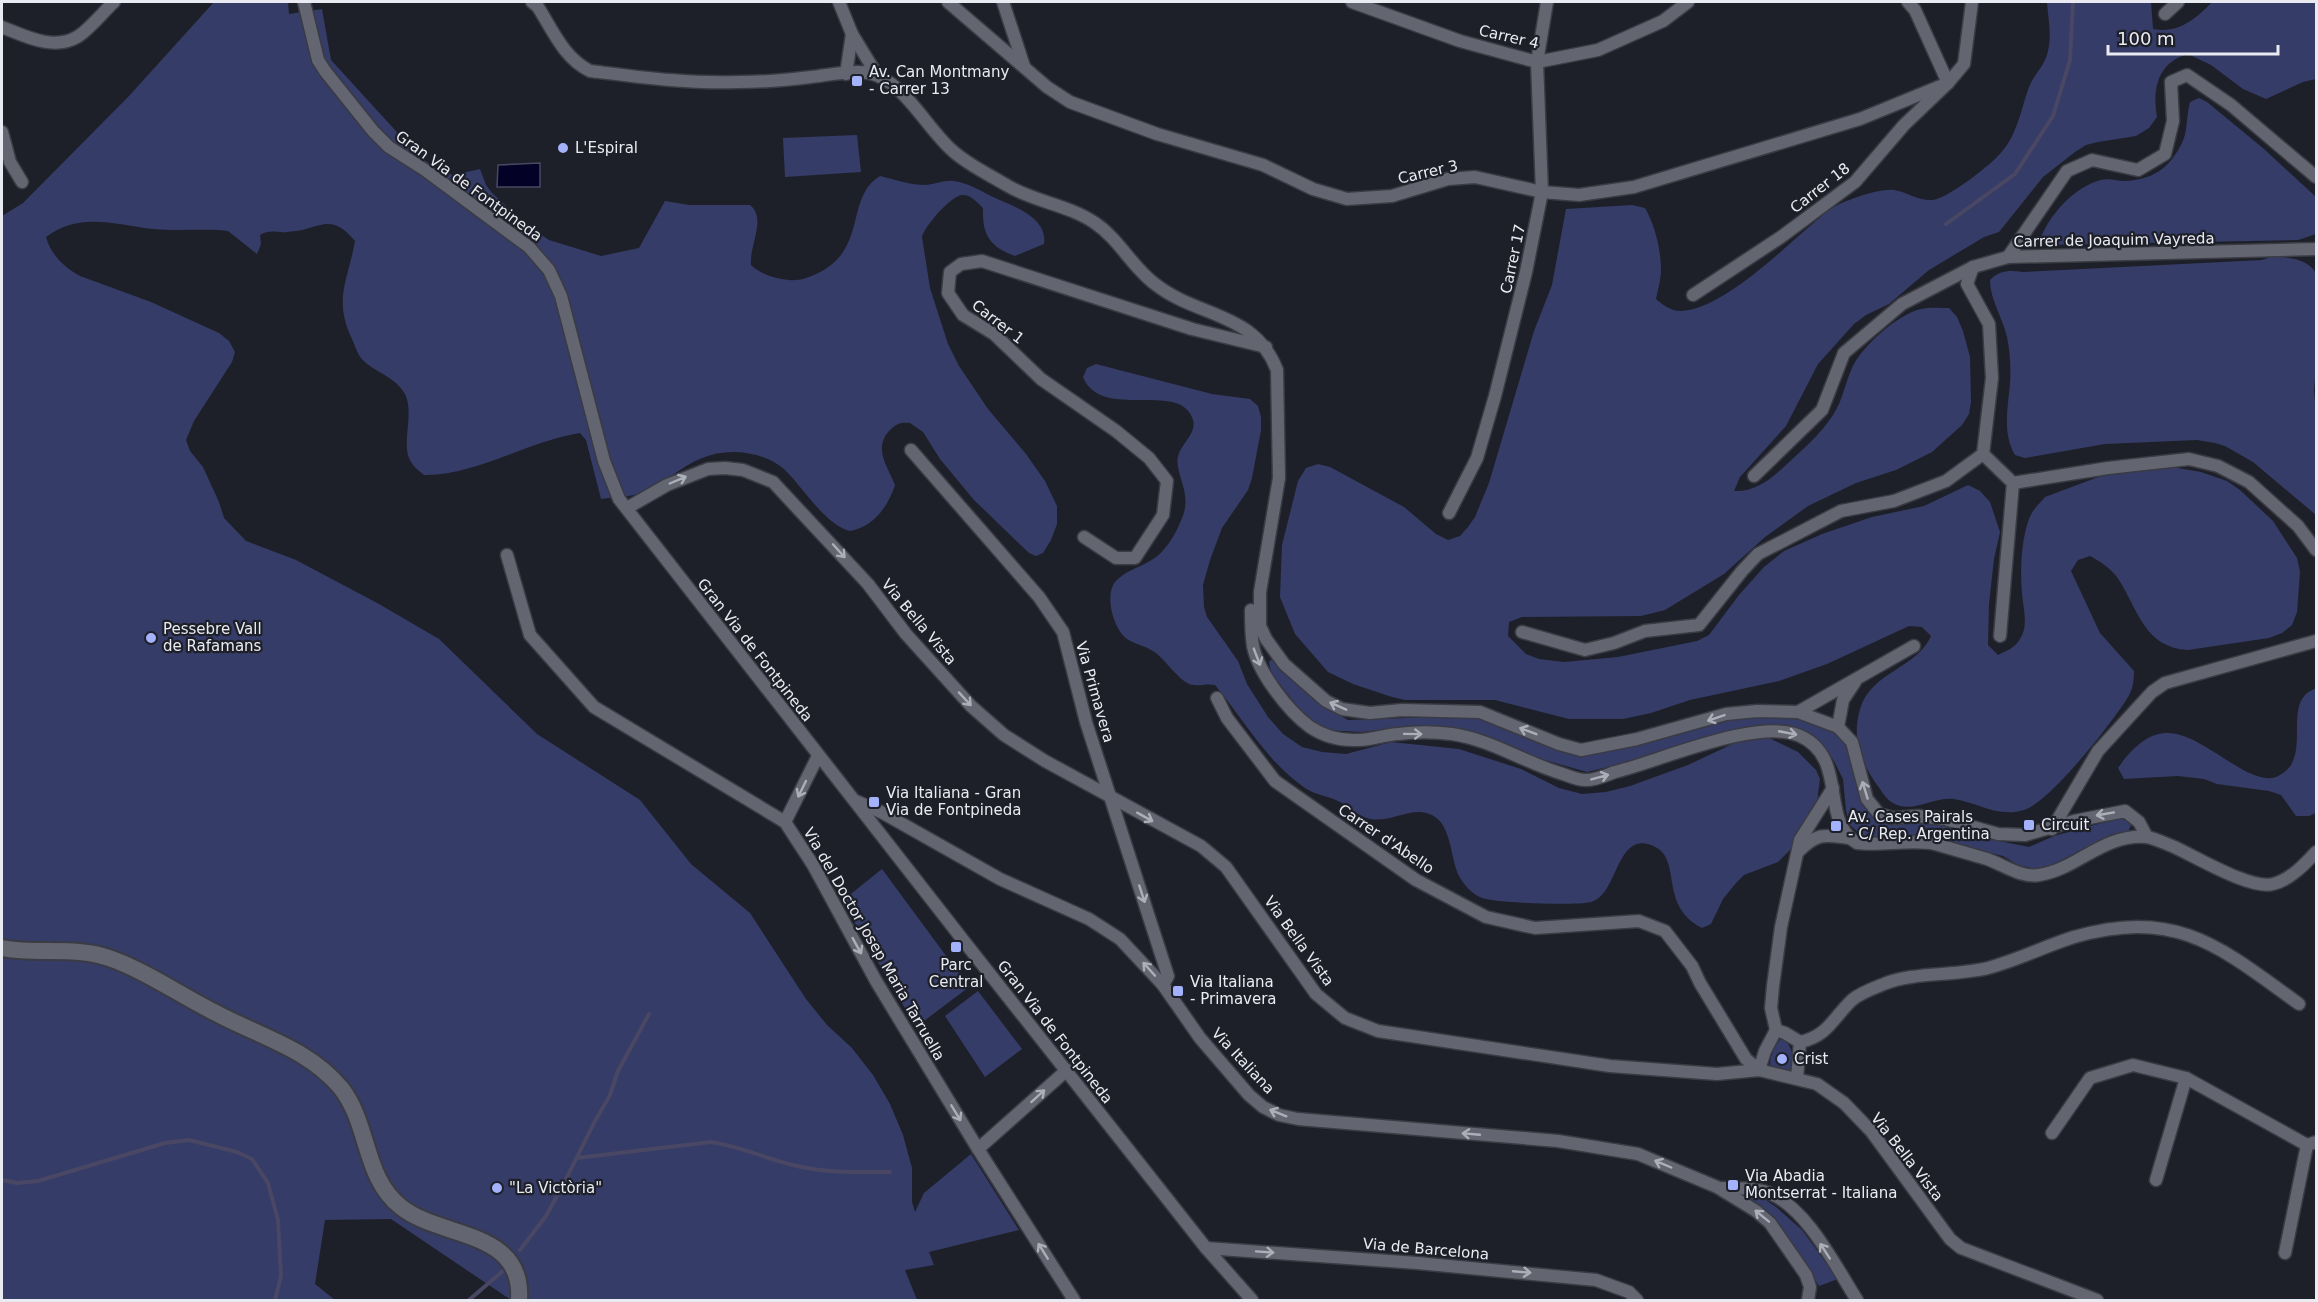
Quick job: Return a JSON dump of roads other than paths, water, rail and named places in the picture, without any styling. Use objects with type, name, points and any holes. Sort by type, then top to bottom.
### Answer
[{"type":"main road","points":[[2,948],[23,951],[78,951],[109,958],[230,1021],[299,1052],[333,1078],[350,1101],[360,1122],[376,1176],[392,1198],[419,1219],[481,1239],[496,1249],[507,1260],[517,1277],[519,1300]]},
{"type":"street","points":[[2,27],[43,42],[60,42],[78,37],[114,2]]},
{"type":"street","name":"Gran Via de Fontpineda","points":[[304,2],[318,60],[341,93],[373,131],[389,147],[518,237],[549,270],[561,296],[603,461],[613,486],[627,508],[818,756],[1206,1248],[1251,1300]]},
{"type":"street","points":[[532,2],[538,7],[565,52],[579,66],[590,71],[703,83],[867,73],[877,75]]},
{"type":"street","points":[[839,2],[852,34],[877,75],[899,91],[954,152],[1016,190],[1079,213],[1097,224],[1113,238],[1154,284],[1166,292],[1243,327],[1266,347],[1277,370],[1279,478],[1264,559],[1259,611],[1260,626],[1266,639],[1284,664],[1326,701],[1342,710],[1370,713],[1402,710],[1480,712],[1559,744],[1581,750],[1637,739],[1726,714],[1757,711],[1798,712],[1838,727],[1851,742],[1867,799],[1879,814],[1894,818],[1918,816],[1945,819],[1998,834],[2025,835],[2074,821],[2125,811],[2139,822],[2146,837]]},
{"type":"street","name":"Carrer 3","points":[[948,2],[1047,87],[1070,102],[1157,134],[1263,165],[1313,189],[1347,199],[1392,196],[1449,179],[1475,177],[1542,192],[1579,195],[1634,187],[1860,118],[1948,83]]},
{"type":"street","points":[[1003,2],[1024,67]]},
{"type":"street","name":"Carrer 4","points":[[1352,2],[1460,41],[1537,62],[1598,50],[1662,21],[1688,2]]},
{"type":"street","name":"Carrer 17","points":[[1449,513],[1477,458],[1492,407],[1526,272],[1542,192],[1537,62],[1547,2]]},
{"type":"street","points":[[1908,2],[1915,10],[1948,83]]},
{"type":"street","name":"Carrer 18","points":[[1693,296],[1780,237],[1855,182],[1904,125],[1948,83],[1964,64],[1972,2]]},
{"type":"street","points":[[2165,14],[2178,2]]},
{"type":"street","points":[[846,74],[852,34]]},
{"type":"street","points":[[2008,257],[2067,171],[2092,160],[2138,170],[2165,154],[2173,122],[2171,82],[2187,75],[2231,105],[2316,177]]},
{"type":"street","points":[[2,132],[9,162],[22,182]]},
{"type":"street","name":"Carrer de Joaquim Vayreda","points":[[1754,476],[1822,410],[1844,353],[1902,304],[1973,267],[2008,257],[2316,249]]},
{"type":"street","name":"Carrer 1","points":[[1084,537],[1116,558],[1135,558],[1163,515],[1167,481],[1149,458],[1116,431],[1041,379],[993,334],[963,315],[948,293],[950,272],[961,264],[982,261],[1182,326],[1266,347]]},
{"type":"street","points":[[1522,632],[1585,650],[1645,632],[1699,625],[1758,554],[1841,511],[1894,501],[1946,481],[1983,454],[1992,378],[1989,324],[1966,284],[1973,267]]},
{"type":"street","name":"Via Primavera","points":[[911,450],[1040,597],[1063,632],[1086,722],[1168,976],[1163,986]]},
{"type":"street","points":[[1983,454],[2013,483]]},
{"type":"street","points":[[2013,483],[2108,468],[2189,459],[2218,466],[2249,482],[2298,526],[2316,549]]},
{"type":"street","name":"Via Bella Vista","points":[[627,508],[667,484],[708,470],[725,468],[743,470],[773,482],[868,584],[906,634],[971,706],[1004,735],[1045,761],[1201,846],[1226,867],[1316,994],[1345,1018],[1378,1031],[1610,1066],[1717,1074],[1759,1070],[1817,1084],[1844,1103],[1864,1124],[1898,1165],[1950,1239],[1961,1248],[2097,1300]]},
{"type":"street","points":[[2000,636],[2013,483]]},
{"type":"street","name":"Via del Doctor Josep Maria Tarruella","points":[[507,555],[530,635],[594,707],[786,822],[813,865],[876,981],[1070,1299]]},
{"type":"street","points":[[1264,559],[1255,583],[1251,610],[1254,647],[1263,672],[1291,708],[1310,727],[1332,738],[1354,741],[1398,734],[1452,734],[1497,746],[1547,770],[1585,780],[1648,764],[1710,741],[1745,734],[1779,731],[1800,736],[1815,747],[1827,761],[1837,813],[1850,838]]},
{"type":"street","points":[[2052,829],[2098,751],[2152,692],[2165,683],[2316,641]]},
{"type":"street","points":[[1798,712],[1914,646]]},
{"type":"street","points":[[1838,727],[1843,700],[1858,677]]},
{"type":"street","name":"Carrer d'Abello","points":[[1217,698],[1227,718],[1275,781],[1407,874],[1486,916],[1535,928],[1639,921],[1665,931],[1692,966],[1746,1059],[1759,1070]]},
{"type":"street","points":[[786,822],[818,756]]},
{"type":"street","points":[[1759,1070],[1765,1051],[1776,1030],[1771,1008],[1773,986],[1784,915],[1800,840],[1833,788]]},
{"type":"street","name":"Via Italiana","points":[[853,800],[883,813],[1000,879],[1106,928],[1120,939],[1163,986],[1200,1038],[1242,1088],[1263,1107],[1279,1115],[1298,1119],[1599,1147],[1638,1154],[1717,1187]]},
{"type":"street","points":[[1799,851],[1814,838],[1823,835],[1850,838],[1865,844],[1932,843],[1989,860],[2019,873],[2038,876],[2076,860],[2098,847],[2118,840],[2146,837],[2183,851],[2250,882],[2271,885],[2286,879],[2316,852]]},
{"type":"street","points":[[1776,1030],[1800,1042],[1815,1039],[1853,999],[1887,982],[1986,969],[2074,938],[2126,926],[2149,926],[2180,931],[2196,938],[2237,960],[2299,1004]]},
{"type":"street","points":[[1797,1078],[1800,1042]]},
{"type":"street","points":[[2052,1133],[2090,1078],[2133,1065],[2186,1078],[2312,1144],[2285,1253]]},
{"type":"street","points":[[978,1149],[1067,1070]]},
{"type":"street","points":[[2156,1180],[2186,1078]]},
{"type":"street","points":[[1717,1187],[1770,1222],[1806,1275],[1810,1287],[1808,1300]]},
{"type":"street","points":[[1717,1187],[1758,1190],[1781,1200],[1814,1234],[1857,1300]]},
{"type":"street","name":"Via de Barcelona","points":[[1206,1248],[1573,1277],[1596,1280],[1629,1292],[1637,1300]]},
{"type":"waterway","points":[[1946,224],[2015,174],[2053,116],[2070,60],[2073,2]]},
{"type":"waterway","points":[[520,1250],[546,1216],[610,1095],[618,1071],[649,1014]]},
{"type":"waterway","points":[[2,1180],[17,1183],[38,1181],[165,1143],[189,1140],[237,1152],[252,1159],[268,1183],[278,1220],[281,1276],[275,1300]]},
{"type":"waterway","points":[[577,1158],[711,1142],[808,1168],[843,1172],[890,1172]]},
{"type":"waterway","points":[[469,1300],[504,1270]]},
{"type":"place","name":"Av. Can Montmany - Carrer 13","points":[[857,81]]},
{"type":"place","name":"L'Espiral","points":[[563,148]]},
{"type":"place","name":"Pessebre Vall de Rafamans","points":[[151,638]]},
{"type":"place","name":"Via Italiana - Gran Via de Fontpineda","points":[[874,802]]},
{"type":"place","name":"Circuit","points":[[2029,825]]},
{"type":"place","name":"Av. Cases Pairals - C/ Rep. Argentina","points":[[1836,826]]},
{"type":"place","name":"Parc Central","points":[[956,947]]},
{"type":"place","name":"Via Italiana - Primavera","points":[[1178,991]]},
{"type":"place","name":"Crist","points":[[1782,1059]]},
{"type":"place","name":"Via Abadia Montserrat - Italiana","points":[[1733,1185]]},
{"type":"place","name":"\"La Victòria\"","points":[[497,1188]]}]
